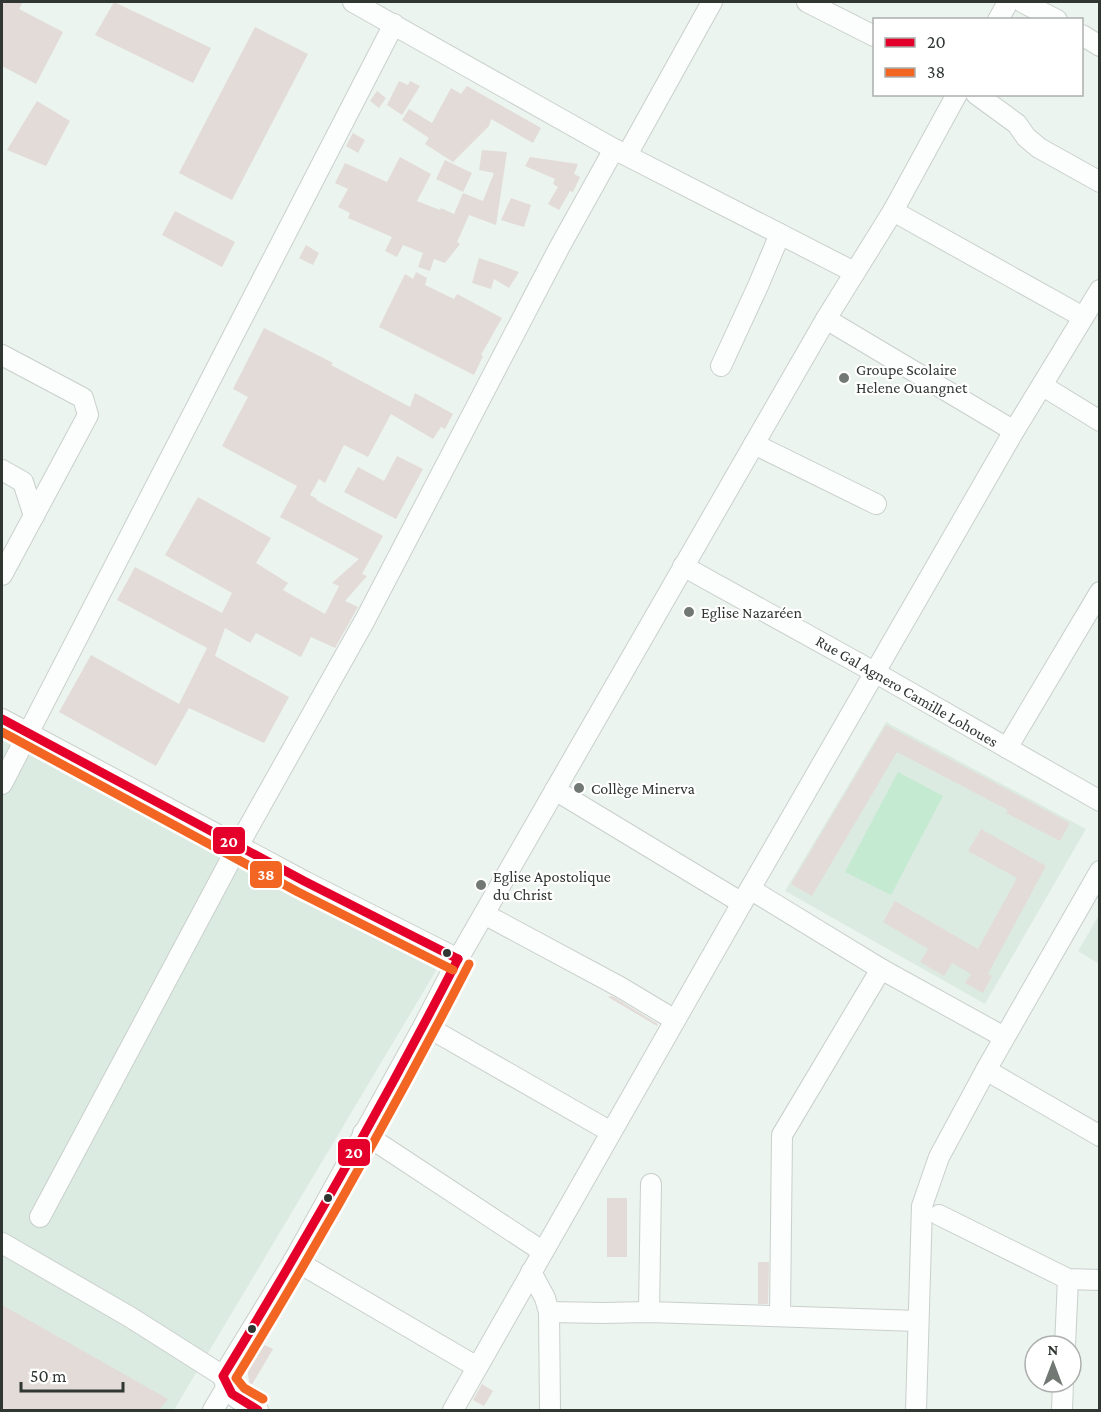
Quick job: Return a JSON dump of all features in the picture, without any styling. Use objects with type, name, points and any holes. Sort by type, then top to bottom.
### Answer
[{"type":"street","points":[[353,2],[621,152],[854,272]]},
{"type":"street","points":[[40,1217],[238,846],[365,620],[559,248],[621,152],[712,2]]},
{"type":"street","points":[[807,2],[873,35]]},
{"type":"street","points":[[999,18],[1008,2]]},
{"type":"street","points":[[1022,2],[1053,18]]},
{"type":"street","points":[[2,784],[394,24]]},
{"type":"street","points":[[1083,36],[1100,46]]},
{"type":"street","points":[[213,1410],[225,1382],[424,1025],[458,959],[826,319],[893,211],[956,96]]},
{"type":"street","points":[[978,96],[1017,124],[1026,137],[1039,148],[1100,182]]},
{"type":"street","points":[[893,211],[1083,317]]},
{"type":"street","points":[[721,366],[780,234]]},
{"type":"street","points":[[453,1410],[542,1251],[1014,431],[1100,290]]},
{"type":"street","points":[[826,319],[1014,431]]},
{"type":"street","points":[[2,355],[83,398],[88,416],[2,575]]},
{"type":"street","points":[[1042,386],[1100,421]]},
{"type":"street","points":[[754,444],[876,504]]},
{"type":"street","points":[[2,471],[23,482],[34,516]]},
{"type":"street","name":"Rue Gal Agnero Camille Lohoues","points":[[683,566],[1100,801]]},
{"type":"street","points":[[1007,748],[1100,591]]},
{"type":"street","points":[[2,719],[304,881],[458,959]]},
{"type":"street","points":[[555,790],[1004,1037]]},
{"type":"street","points":[[916,1410],[922,1206],[939,1157],[1004,1037],[1100,871]]},
{"type":"street","points":[[484,914],[620,987],[675,1020]]},
{"type":"street","points":[[780,1316],[782,1135],[881,969]]},
{"type":"street","points":[[424,1025],[611,1132]]},
{"type":"street","points":[[986,1070],[1100,1136]]},
{"type":"street","points":[[363,1132],[542,1251]]},
{"type":"street","points":[[649,1312],[651,1184]]},
{"type":"street","points":[[939,1215],[1068,1279],[1100,1280]]},
{"type":"street","points":[[2,1243],[130,1317],[225,1382],[239,1400],[258,1410]]},
{"type":"street","points":[[294,1260],[477,1367]]},
{"type":"street","points":[[531,1272],[545,1298],[549,1312],[550,1410]]},
{"type":"street","points":[[1066,1334],[1068,1279]]},
{"type":"street","points":[[549,1312],[649,1312],[918,1321]]},
{"type":"street","points":[[1062,1410],[1063,1394]]},
{"type":"shaded area","points":[[886,722],[1086,829],[985,1004],[785,891]]},
{"type":"shaded area","points":[[2,733],[217,844],[440,964],[174,1410],[2,1410]]},
{"type":"shaded area","points":[[1099,915],[1099,964],[1078,951]]},
{"type":"green space","points":[[898,772],[943,796],[891,895],[845,872]]},
{"type":"building","points":[[2,2],[23,2],[19,9],[63,32],[36,84],[2,66]]},
{"type":"building","points":[[114,2],[211,48],[193,83],[95,35]]},
{"type":"building","points":[[255,27],[308,54],[232,200],[179,173]]},
{"type":"building","points":[[399,81],[408,85],[410,81],[420,86],[402,115],[387,105]]},
{"type":"building","points":[[467,86],[541,128],[533,143],[491,119],[489,126],[453,162],[425,144],[429,138],[402,120],[409,109],[432,123],[451,88],[461,94]]},
{"type":"building","points":[[377,91],[386,98],[379,108],[370,101]]},
{"type":"building","points":[[37,101],[70,121],[46,166],[7,150]]},
{"type":"building","points":[[353,133],[365,140],[358,153],[346,146]]},
{"type":"building","points":[[482,150],[507,152],[496,225],[469,215],[457,242],[460,244],[445,263],[434,259],[430,271],[418,267],[423,253],[403,245],[397,257],[385,251],[392,237],[348,218],[350,213],[338,207],[348,189],[335,183],[345,163],[387,182],[400,157],[431,174],[417,201],[454,214],[463,193],[483,201],[494,173],[479,170]]},
{"type":"building","points":[[530,157],[578,164],[574,174],[580,177],[573,192],[570,191],[559,210],[548,204],[558,187],[553,184],[555,179],[525,166]]},
{"type":"building","points":[[445,160],[472,173],[463,192],[436,179]]},
{"type":"building","points":[[511,198],[531,205],[524,227],[501,220]]},
{"type":"building","points":[[175,211],[235,242],[222,267],[162,235]]},
{"type":"building","points":[[306,245],[319,253],[313,265],[299,258]]},
{"type":"building","points":[[479,258],[519,272],[509,288],[494,279],[491,289],[472,283]]},
{"type":"building","points":[[416,272],[427,278],[425,285],[454,299],[457,294],[502,318],[481,355],[483,356],[474,375],[379,327],[405,274],[413,279]]},
{"type":"building","points":[[264,328],[333,363],[331,365],[410,407],[415,393],[453,414],[445,429],[441,427],[433,439],[391,414],[368,457],[344,445],[325,483],[319,479],[310,495],[383,536],[362,574],[367,576],[345,601],[358,607],[335,648],[311,637],[301,657],[256,633],[250,643],[225,628],[215,656],[289,697],[264,743],[189,708],[156,766],[59,712],[91,655],[179,704],[207,648],[117,600],[135,567],[222,613],[232,593],[165,555],[198,497],[271,538],[256,563],[288,583],[283,590],[325,614],[339,586],[332,583],[359,559],[280,517],[297,486],[222,446],[248,397],[233,389]]},
{"type":"building","points":[[397,456],[423,469],[396,519],[344,492],[358,467],[384,481]]},
{"type":"building","points":[[886,725],[1070,823],[1060,841],[1006,813],[1008,810],[897,752],[812,896],[791,884]]},
{"type":"building","points":[[981,829],[1046,866],[988,974],[992,976],[983,993],[965,983],[971,974],[952,963],[944,976],[920,962],[928,949],[883,922],[895,901],[978,949],[1017,878],[968,851]]},
{"type":"building","points":[[611,996],[658,1024],[657,1026],[608,997]]},
{"type":"building","points":[[607,1198],[627,1198],[627,1257],[607,1257]]},
{"type":"building","points":[[758,1262],[769,1262],[768,1304],[758,1304]]},
{"type":"building","points":[[2,1305],[168,1399],[159,1410],[2,1410]]},
{"type":"building","points":[[258,1342],[273,1349],[250,1388],[246,1361]]},
{"type":"building","points":[[482,1384],[493,1391],[484,1406],[473,1400]]},
{"type":"transit line","name":"20","points":[[2,719],[304,881],[458,959]]},
{"type":"transit line","name":"38","points":[[2,732],[298,892],[453,970]]},
{"type":"transit line","name":"20","points":[[258,1410],[232,1394],[223,1376],[344,1170],[458,959]]},
{"type":"transit line","name":"38","points":[[263,1399],[244,1388],[236,1378],[356,1173],[469,964]]},
{"type":"place","name":"Groupe Scolaire Helene Ouangnet","points":[[844,378]]},
{"type":"place","name":"Eglise Nazaréen","points":[[689,612]]},
{"type":"place","name":"Collège Minerva","points":[[579,788]]},
{"type":"place","name":"Eglise Apostolique du Christ","points":[[481,885]]}]
